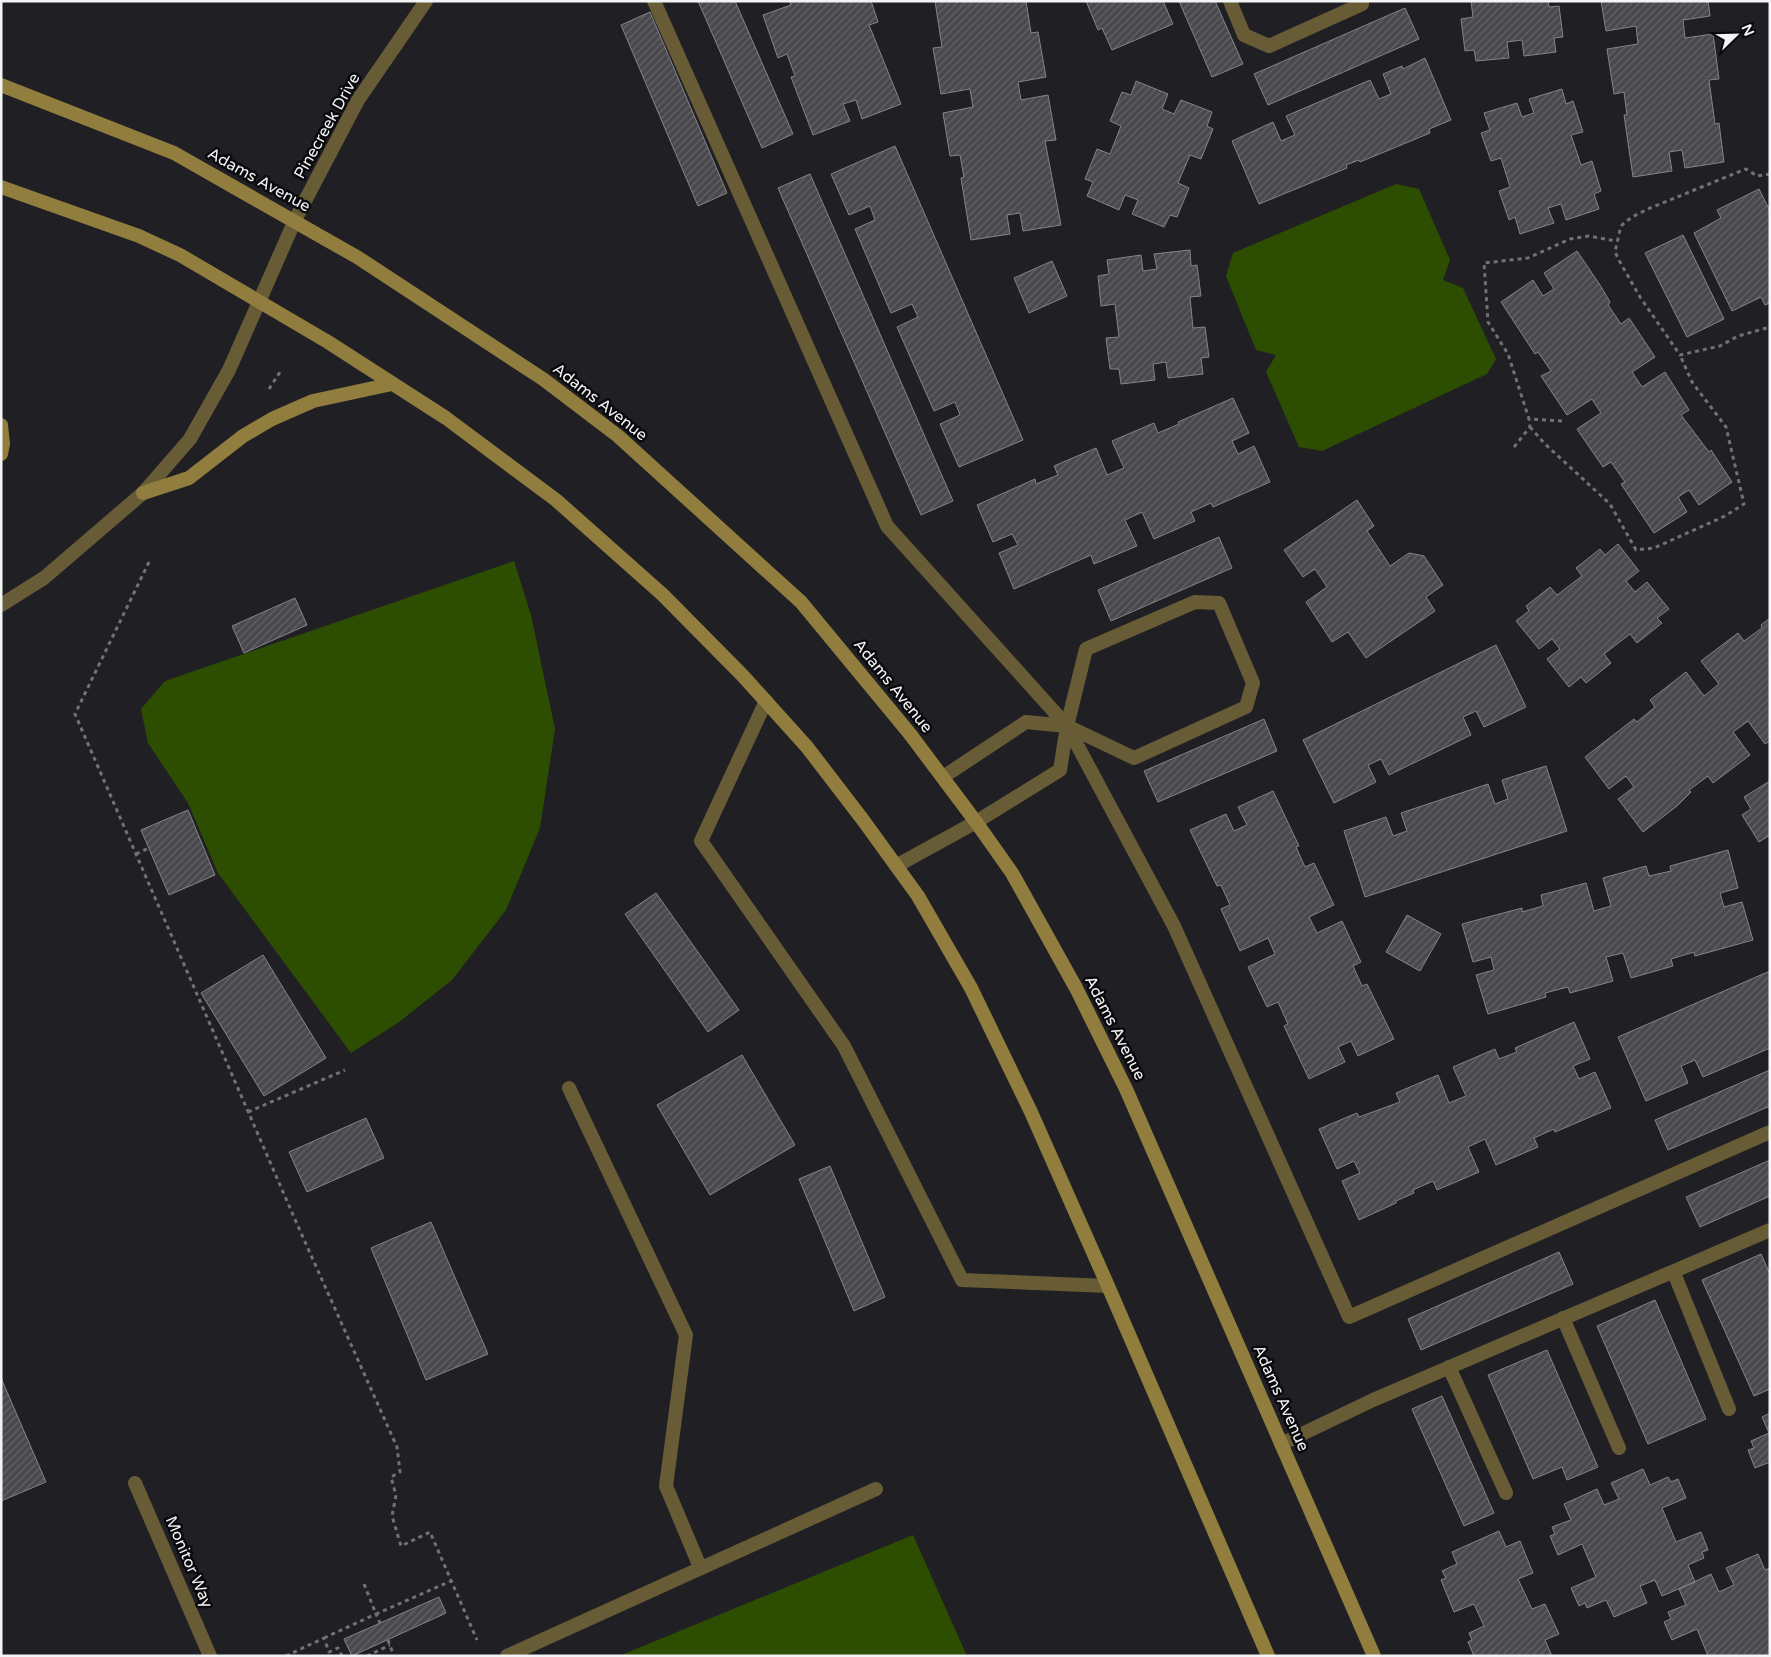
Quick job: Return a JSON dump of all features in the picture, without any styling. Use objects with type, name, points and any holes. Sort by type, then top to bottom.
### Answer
[{"type":"main road","name":"Adams Avenue","points":[[1,85],[174,153],[296,220],[358,257],[543,378],[618,436],[800,602],[910,734],[976,822],[1012,874],[1076,988],[1126,1089],[1374,1656]]},
{"type":"main road","points":[[1,187],[147,240],[180,255],[260,302],[446,418],[556,500],[663,595],[766,701],[807,747],[918,896],[971,988],[1031,1112],[1268,1656]]},
{"type":"main road","points":[[143,493],[189,478],[244,436],[272,419],[314,402],[392,384]]},
{"type":"main road","points":[[1,425],[3,444],[1,454]]},
{"type":"street","name":"Pinecreek Drive","points":[[1,605],[44,578],[143,493],[190,439],[229,370],[296,220],[358,100],[426,1]]},
{"type":"street","points":[[654,1],[887,526],[1067,726],[1174,926],[1349,1317],[1770,1132]]},
{"type":"street","points":[[1230,1],[1244,35],[1268,46],[1362,4],[1362,1]]},
{"type":"street","points":[[896,866],[976,822],[1060,770],[1067,726],[1086,649],[1195,602],[1219,603],[1253,683],[1246,707],[1134,758],[1067,726],[1026,722],[943,778]]},
{"type":"street","points":[[766,701],[701,841],[844,1046],[962,1280],[1108,1286]]},
{"type":"street","points":[[568,1088],[686,1335],[666,1486],[700,1567]]},
{"type":"street","points":[[1281,1444],[1373,1400],[1770,1230]]},
{"type":"street","points":[[1674,1272],[1729,1409]]},
{"type":"street","points":[[1563,1318],[1619,1448]]},
{"type":"street","points":[[1449,1367],[1506,1493]]},
{"type":"street","name":"Monitor Way","points":[[135,1483],[210,1656]]},
{"type":"street","points":[[507,1656],[700,1567],[876,1489]]},
{"type":"path","points":[[1616,242],[1589,236],[1570,239],[1528,258],[1484,263],[1488,322],[1508,354],[1530,427],[1544,443],[1610,504],[1636,550],[1654,548],[1725,516],[1744,504],[1726,427],[1692,382],[1680,355],[1640,297],[1615,252],[1616,242],[1622,225],[1650,208],[1746,169],[1757,176],[1770,174]]},
{"type":"path","points":[[1680,355],[1720,346],[1738,336],[1770,327]]},
{"type":"path","points":[[268,392],[282,368]]},
{"type":"path","points":[[1529,419],[1562,421]]},
{"type":"path","points":[[1514,447],[1530,427]]},
{"type":"path","points":[[150,562],[75,714],[248,1112],[397,1447],[400,1472],[391,1478],[396,1495],[392,1516],[402,1546],[430,1532],[477,1640]]},
{"type":"path","points":[[136,854],[149,848]]},
{"type":"path","points":[[248,1112],[345,1070]]},
{"type":"path","points":[[286,1656],[451,1581]]},
{"type":"path","points":[[364,1584],[380,1623]]},
{"type":"path","points":[[324,1638],[329,1652],[338,1648],[342,1656]]},
{"type":"path","points":[[388,1640],[394,1656]]},
{"type":"path","points":[[367,1656],[390,1645]]},
{"type":"green space","points":[[1396,184],[1419,189],[1450,260],[1443,280],[1463,288],[1496,359],[1487,374],[1322,451],[1299,447],[1266,372],[1276,355],[1256,350],[1226,276],[1233,253]]},
{"type":"green space","points":[[514,561],[531,615],[555,729],[540,828],[506,910],[452,980],[399,1022],[351,1053],[218,873],[188,803],[148,743],[141,709],[165,681]]},
{"type":"green space","points":[[913,1535],[967,1656],[619,1656]]},
{"type":"building","points":[[698,1],[735,1],[793,134],[762,148]]},
{"type":"building","points":[[790,1],[871,1],[878,22],[869,25],[901,104],[862,119],[856,100],[843,104],[850,121],[813,135],[791,77],[795,76],[787,54],[778,58],[763,15],[791,5]]},
{"type":"building","points":[[935,1],[1026,1],[1031,33],[1038,32],[1046,77],[1018,82],[1021,100],[1048,95],[1056,140],[1045,141],[1061,225],[1023,231],[1020,213],[1007,215],[1010,234],[971,240],[961,178],[964,177],[960,155],[950,156],[943,113],[973,107],[970,89],[941,94],[933,48],[942,47]]},
{"type":"building","points":[[1086,1],[1163,1],[1173,24],[1112,50],[1102,28],[1098,30]]},
{"type":"building","points":[[1179,1],[1215,1],[1243,64],[1212,77]]},
{"type":"building","points":[[1471,1],[1548,1],[1549,7],[1559,6],[1563,37],[1554,38],[1556,52],[1524,56],[1522,40],[1507,42],[1509,58],[1476,61],[1474,50],[1465,51],[1461,19],[1473,17]]},
{"type":"building","points":[[1601,1],[1708,1],[1710,16],[1683,20],[1685,38],[1713,34],[1719,79],[1709,80],[1715,124],[1719,123],[1724,162],[1685,168],[1682,150],[1669,152],[1672,171],[1633,177],[1624,115],[1627,115],[1624,92],[1614,94],[1607,49],[1638,44],[1636,26],[1606,31]]},
{"type":"building","points":[[1405,8],[1419,39],[1268,105],[1254,74]]},
{"type":"building","points":[[650,12],[727,193],[698,206],[621,25]]},
{"type":"building","points":[[1425,58],[1451,120],[1429,129],[1430,133],[1360,162],[1359,160],[1346,165],[1347,168],[1259,204],[1232,141],[1273,122],[1281,141],[1295,135],[1286,116],[1370,80],[1379,99],[1391,94],[1383,74],[1402,66],[1403,69]]},
{"type":"building","points":[[1136,81],[1168,94],[1162,109],[1174,114],[1181,100],[1212,112],[1207,126],[1213,129],[1201,159],[1190,155],[1178,183],[1189,188],[1177,217],[1170,215],[1164,227],[1132,214],[1138,200],[1125,195],[1119,210],[1087,196],[1093,182],[1085,179],[1097,149],[1110,154],[1121,126],[1110,121],[1122,92],[1131,95]]},
{"type":"building","points":[[1562,89],[1566,104],[1573,101],[1583,132],[1571,135],[1581,165],[1592,161],[1601,191],[1594,194],[1599,209],[1566,220],[1561,204],[1548,208],[1554,223],[1520,234],[1515,217],[1509,220],[1499,191],[1510,187],[1501,158],[1491,161],[1481,133],[1490,130],[1484,113],[1517,103],[1522,117],[1534,113],[1529,99]]},
{"type":"building","points":[[895,146],[1023,440],[959,467],[940,424],[960,415],[955,402],[934,411],[897,327],[918,317],[912,304],[891,313],[855,229],[875,220],[870,206],[849,215],[831,174]]},
{"type":"building","points":[[810,174],[953,501],[921,515],[778,188]]},
{"type":"building","points":[[1759,189],[1770,211],[1770,303],[1765,305],[1761,297],[1732,311],[1694,233],[1721,218],[1717,210]]},
{"type":"building","points":[[1683,235],[1724,319],[1687,337],[1645,253]]},
{"type":"building","points":[[1190,250],[1191,266],[1197,265],[1201,296],[1190,297],[1193,328],[1205,327],[1209,357],[1201,358],[1203,374],[1168,378],[1166,362],[1153,364],[1155,380],[1121,384],[1119,369],[1110,369],[1106,338],[1119,337],[1115,304],[1101,306],[1098,276],[1109,274],[1107,260],[1141,255],[1143,271],[1157,269],[1154,254]]},
{"type":"building","points":[[1577,251],[1600,285],[1610,302],[1608,305],[1621,324],[1629,318],[1655,357],[1632,372],[1642,387],[1665,372],[1689,410],[1681,415],[1709,452],[1711,450],[1732,482],[1699,505],[1689,490],[1678,497],[1687,512],[1654,533],[1621,484],[1625,482],[1611,462],[1603,467],[1577,429],[1601,413],[1592,399],[1567,415],[1541,376],[1551,371],[1538,352],[1535,354],[1501,302],[1533,280],[1543,296],[1554,289],[1544,273]]},
{"type":"building","points":[[1052,261],[1067,296],[1029,313],[1014,278]]},
{"type":"building","points":[[1233,398],[1249,433],[1232,441],[1238,454],[1254,446],[1270,482],[1213,507],[1211,503],[1191,512],[1195,521],[1154,539],[1142,512],[1125,520],[1137,546],[1094,564],[1091,555],[1014,589],[999,553],[1018,545],[1012,534],[993,542],[977,505],[1035,479],[1036,484],[1058,475],[1054,466],[1096,448],[1107,475],[1124,468],[1112,441],[1154,423],[1158,433],[1179,424],[1178,422]]},
{"type":"building","points":[[1357,500],[1374,526],[1367,531],[1390,566],[1409,553],[1424,556],[1443,585],[1426,597],[1435,611],[1366,658],[1348,632],[1332,642],[1306,602],[1327,587],[1315,569],[1303,577],[1284,550]]},
{"type":"building","points":[[1219,537],[1232,568],[1111,621],[1098,590]]},
{"type":"building","points":[[1618,544],[1639,571],[1626,581],[1635,592],[1647,582],[1669,609],[1657,618],[1662,623],[1637,643],[1630,634],[1604,654],[1611,663],[1586,683],[1581,677],[1569,687],[1547,659],[1560,649],[1552,639],[1539,649],[1516,621],[1529,611],[1526,606],[1550,587],[1557,595],[1582,576],[1576,568],[1600,549],[1605,555]]},
{"type":"building","points":[[295,598],[307,625],[244,653],[232,626]]},
{"type":"building","points":[[1770,618],[1770,741],[1765,744],[1748,721],[1733,732],[1750,755],[1713,783],[1708,776],[1689,790],[1691,792],[1677,806],[1643,832],[1618,799],[1634,787],[1626,776],[1609,789],[1585,757],[1634,719],[1637,722],[1655,707],[1650,700],[1686,672],[1704,696],[1719,684],[1701,661],[1738,633],[1744,641],[1762,628],[1761,625]]},
{"type":"building","points":[[1496,645],[1526,707],[1484,727],[1476,711],[1463,717],[1471,735],[1389,775],[1381,759],[1368,765],[1376,782],[1334,803],[1303,740]]},
{"type":"building","points":[[1264,719],[1277,751],[1158,802],[1144,771]]},
{"type":"building","points":[[1546,766],[1567,831],[1365,897],[1344,831],[1386,817],[1393,836],[1407,831],[1401,813],[1488,784],[1495,804],[1508,799],[1502,780]]},
{"type":"building","points":[[1770,781],[1770,835],[1759,842],[1742,815],[1751,809],[1744,797]]},
{"type":"building","points":[[1273,791],[1299,846],[1296,847],[1305,867],[1314,863],[1334,905],[1309,917],[1317,933],[1342,921],[1361,962],[1353,966],[1362,986],[1367,984],[1394,1039],[1358,1056],[1351,1041],[1338,1047],[1345,1062],[1309,1079],[1284,1026],[1288,1024],[1278,1002],[1267,1007],[1248,967],[1275,954],[1268,938],[1240,951],[1221,909],[1230,905],[1221,885],[1217,886],[1190,830],[1226,814],[1234,831],[1247,825],[1238,807]]},
{"type":"building","points":[[188,810],[215,875],[169,895],[141,830]]},
{"type":"building","points":[[1728,850],[1738,888],[1720,893],[1724,907],[1742,902],[1753,940],[1695,956],[1694,952],[1671,959],[1673,966],[1631,978],[1623,953],[1606,957],[1613,981],[1570,993],[1568,987],[1545,993],[1546,997],[1488,1014],[1476,975],[1494,970],[1491,957],[1473,962],[1462,924],[1522,908],[1522,912],[1543,906],[1541,895],[1586,883],[1594,911],[1611,906],[1603,878],[1646,866],[1649,876],[1671,871],[1670,866]]},
{"type":"building","points":[[656,893],[739,1010],[708,1032],[625,914]]},
{"type":"building","points":[[1407,915],[1441,934],[1420,971],[1386,952]]},
{"type":"building","points":[[263,955],[326,1058],[264,1096],[201,993]]},
{"type":"building","points":[[1770,971],[1770,1048],[1703,1077],[1695,1060],[1681,1066],[1688,1083],[1646,1101],[1618,1037]]},
{"type":"building","points":[[1574,1022],[1590,1059],[1573,1066],[1579,1079],[1595,1072],[1611,1108],[1555,1132],[1554,1129],[1534,1138],[1538,1147],[1496,1165],[1485,1139],[1468,1147],[1479,1172],[1437,1190],[1433,1181],[1413,1190],[1414,1193],[1396,1201],[1396,1203],[1359,1220],[1342,1181],[1360,1173],[1354,1161],[1337,1169],[1319,1129],[1357,1113],[1359,1117],[1400,1102],[1396,1093],[1438,1075],[1449,1103],[1466,1096],[1453,1067],[1495,1049],[1499,1059],[1517,1052],[1515,1048]]},
{"type":"building","points":[[742,1055],[795,1145],[710,1195],[657,1105]]},
{"type":"building","points":[[1770,1070],[1770,1106],[1668,1150],[1655,1120]]},
{"type":"building","points":[[366,1118],[384,1158],[307,1192],[289,1152]]},
{"type":"building","points":[[1770,1160],[1770,1196],[1700,1227],[1686,1197]]},
{"type":"building","points":[[830,1166],[885,1297],[854,1311],[799,1179]]},
{"type":"building","points":[[431,1222],[488,1354],[426,1380],[371,1248]]},
{"type":"building","points":[[1559,1252],[1573,1284],[1421,1350],[1408,1319]]},
{"type":"building","points":[[1761,1254],[1770,1274],[1770,1389],[1754,1396],[1702,1280]]},
{"type":"building","points":[[1655,1300],[1706,1419],[1648,1444],[1597,1326]]},
{"type":"building","points":[[1547,1350],[1598,1467],[1567,1480],[1562,1467],[1533,1479],[1488,1375]]},
{"type":"building","points":[[1,1378],[46,1482],[1,1501]]},
{"type":"building","points":[[1442,1396],[1494,1513],[1464,1526],[1412,1409]]},
{"type":"building","points":[[1770,1413],[1770,1462],[1755,1468],[1748,1450],[1754,1448],[1751,1441],[1769,1433],[1762,1417]]},
{"type":"building","points":[[1643,1469],[1650,1485],[1668,1477],[1671,1482],[1678,1479],[1686,1498],[1662,1508],[1676,1542],[1701,1532],[1708,1550],[1702,1552],[1704,1558],[1688,1565],[1695,1582],[1662,1596],[1655,1580],[1640,1586],[1647,1603],[1614,1617],[1606,1600],[1587,1608],[1585,1603],[1579,1606],[1571,1588],[1596,1577],[1582,1544],[1558,1555],[1550,1536],[1555,1534],[1552,1527],[1571,1520],[1564,1504],[1597,1489],[1604,1505],[1619,1499],[1611,1483]]},
{"type":"building","points":[[1499,1531],[1506,1547],[1520,1541],[1533,1573],[1518,1579],[1532,1609],[1545,1604],[1559,1634],[1545,1640],[1552,1656],[1474,1656],[1468,1642],[1472,1640],[1469,1633],[1484,1626],[1474,1604],[1454,1612],[1441,1580],[1446,1578],[1442,1571],[1457,1564],[1452,1552]]},
{"type":"building","points":[[1758,1554],[1765,1570],[1770,1568],[1770,1656],[1708,1656],[1697,1629],[1672,1640],[1664,1622],[1671,1619],[1668,1612],[1686,1605],[1679,1589],[1711,1574],[1719,1592],[1734,1585],[1726,1568]]},
{"type":"building","points":[[439,1597],[446,1613],[352,1656],[344,1639]]}]
